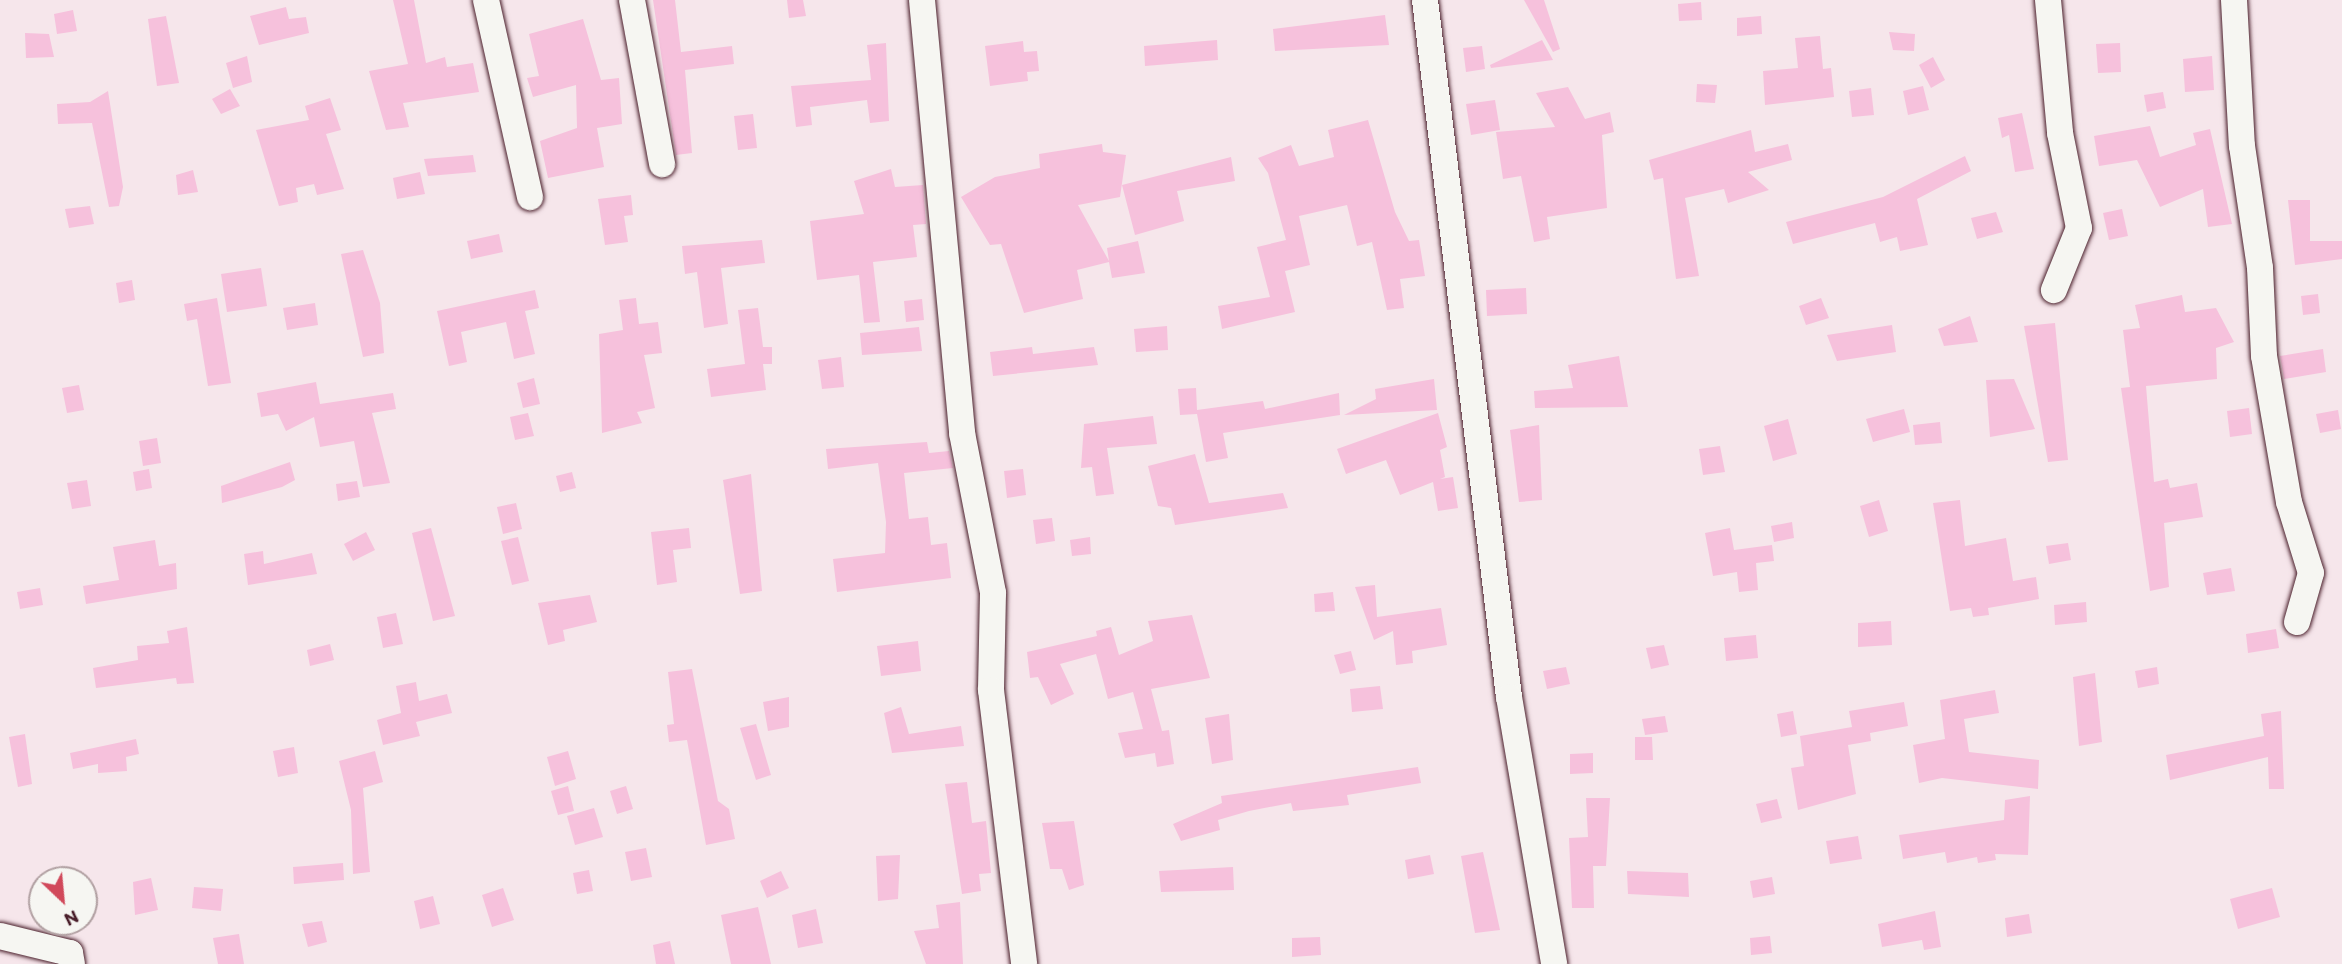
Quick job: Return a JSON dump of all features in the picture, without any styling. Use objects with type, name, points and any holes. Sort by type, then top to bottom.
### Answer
[{"type":"street","points":[[486,0],[530,197]]},
{"type":"street","points":[[632,0],[663,164]]},
{"type":"street","points":[[922,0],[962,433],[993,593],[991,690],[1024,964]]},
{"type":"street","points":[[1424,0],[1509,697],[1555,964]]},
{"type":"street","points":[[2048,0],[2060,133],[2079,228],[2054,290]]},
{"type":"street","points":[[2234,0],[2242,146],[2260,268],[2264,356],[2290,502],[2311,573],[2297,622]]},
{"type":"street","points":[[0,936],[70,953],[72,964]]},
{"type":"building","points":[[393,0],[414,0],[426,63],[445,57],[447,67],[473,63],[479,92],[403,103],[409,127],[386,130],[369,71],[408,64]]},
{"type":"building","points":[[653,0],[675,0],[681,52],[732,46],[734,64],[685,70],[692,153],[676,155]]},
{"type":"building","points":[[787,0],[803,0],[806,16],[789,18]]},
{"type":"building","points":[[1524,0],[1544,0],[1560,49],[1553,52]]},
{"type":"building","points":[[1701,2],[1702,20],[1679,21],[1678,4]]},
{"type":"building","points":[[286,7],[289,19],[306,17],[309,33],[259,45],[250,16]]},
{"type":"building","points":[[73,10],[77,31],[57,34],[54,14]]},
{"type":"building","points":[[1385,15],[1389,45],[1275,51],[1273,29]]},
{"type":"building","points":[[166,16],[179,83],[157,86],[148,19]]},
{"type":"building","points":[[1761,16],[1762,34],[1737,36],[1737,18]]},
{"type":"building","points":[[583,19],[601,80],[619,78],[622,124],[597,128],[604,167],[548,178],[540,141],[577,128],[576,85],[533,97],[527,78],[539,76],[529,34]]},
{"type":"building","points":[[1889,32],[1915,34],[1914,51],[1893,50]]},
{"type":"building","points":[[25,33],[49,34],[54,57],[26,58]]},
{"type":"building","points":[[1820,36],[1823,69],[1831,68],[1834,97],[1765,105],[1763,71],[1798,68],[1795,38]]},
{"type":"building","points":[[1217,40],[1218,60],[1145,66],[1144,46]]},
{"type":"building","points":[[1542,40],[1553,60],[1491,68],[1490,65]]},
{"type":"building","points":[[1023,41],[1024,52],[1037,51],[1039,71],[1027,72],[1028,81],[990,86],[985,46]]},
{"type":"building","points":[[886,43],[889,121],[870,123],[867,100],[810,107],[812,125],[796,127],[791,86],[871,80],[867,45]]},
{"type":"building","points":[[2120,43],[2121,72],[2098,73],[2096,44]]},
{"type":"building","points":[[1482,46],[1485,69],[1466,72],[1463,48]]},
{"type":"building","points":[[247,56],[252,82],[233,88],[226,63]]},
{"type":"building","points":[[2212,56],[2214,90],[2185,92],[2183,59]]},
{"type":"building","points":[[1933,57],[1945,80],[1931,88],[1919,65]]},
{"type":"building","points":[[1697,84],[1717,85],[1715,103],[1696,102]]},
{"type":"building","points":[[1923,86],[1929,110],[1908,115],[1903,91]]},
{"type":"building","points":[[1568,87],[1585,119],[1610,112],[1614,132],[1602,135],[1607,208],[1547,217],[1550,239],[1534,242],[1521,176],[1503,179],[1496,132],[1555,127],[1536,93]]},
{"type":"building","points":[[1871,88],[1874,115],[1852,117],[1849,91]]},
{"type":"building","points":[[230,89],[240,106],[221,114],[212,99]]},
{"type":"building","points":[[108,91],[123,187],[119,206],[109,207],[92,123],[58,124],[57,104],[90,102]]},
{"type":"building","points":[[2163,92],[2166,108],[2147,112],[2144,95]]},
{"type":"building","points":[[330,98],[341,130],[326,134],[344,189],[317,195],[314,184],[296,188],[298,202],[279,206],[256,130],[309,120],[305,106]]},
{"type":"building","points":[[1495,100],[1500,130],[1471,135],[1466,104]]},
{"type":"building","points":[[2022,113],[2034,169],[2015,172],[2009,135],[2002,138],[1998,118]]},
{"type":"building","points":[[753,114],[757,148],[738,150],[734,116]]},
{"type":"building","points":[[1368,120],[1395,212],[1409,241],[1419,240],[1425,276],[1400,279],[1404,308],[1387,310],[1372,242],[1357,246],[1347,205],[1299,216],[1310,265],[1285,271],[1295,312],[1222,329],[1218,306],[1270,297],[1257,247],[1286,240],[1268,173],[1258,158],[1291,145],[1299,166],[1334,157],[1328,130]]},
{"type":"building","points":[[2150,126],[2160,157],[2196,145],[2193,133],[2210,129],[2232,224],[2208,227],[2203,189],[2160,207],[2137,160],[2099,166],[2094,136]]},
{"type":"building","points":[[1751,130],[1755,152],[1788,144],[1792,160],[1748,172],[1769,190],[1728,203],[1724,189],[1685,198],[1699,276],[1676,279],[1663,178],[1654,180],[1649,160]]},
{"type":"building","points":[[1102,144],[1103,152],[1126,155],[1120,197],[1078,205],[1109,261],[1107,248],[1138,241],[1145,273],[1112,278],[1109,262],[1077,270],[1083,299],[1024,313],[1001,244],[990,245],[961,197],[995,177],[1040,168],[1039,154]]},
{"type":"building","points":[[473,155],[476,172],[428,176],[424,159]]},
{"type":"building","points":[[1965,156],[1971,171],[1917,199],[1928,245],[1900,251],[1897,237],[1880,242],[1875,223],[1793,244],[1786,222],[1883,197]]},
{"type":"building","points":[[1231,157],[1235,181],[1177,191],[1184,221],[1135,235],[1122,185]]},
{"type":"building","points":[[891,169],[895,187],[923,185],[926,224],[913,225],[917,257],[873,262],[880,322],[864,323],[859,275],[817,280],[810,221],[864,214],[854,181]]},
{"type":"building","points":[[193,170],[198,192],[178,195],[176,175]]},
{"type":"building","points":[[420,172],[425,194],[397,199],[393,178]]},
{"type":"building","points":[[631,195],[633,215],[624,216],[628,242],[605,245],[598,199]]},
{"type":"building","points":[[2288,200],[2310,200],[2310,241],[2342,241],[2342,259],[2295,265]]},
{"type":"building","points":[[90,206],[94,224],[69,228],[65,209]]},
{"type":"building","points":[[2122,209],[2128,236],[2109,240],[2103,213]]},
{"type":"building","points":[[1996,212],[2003,232],[1977,239],[1971,218]]},
{"type":"building","points":[[499,234],[503,252],[471,259],[467,241]]},
{"type":"building","points":[[762,240],[765,263],[721,268],[728,324],[704,328],[697,272],[685,274],[682,246]]},
{"type":"building","points":[[363,250],[380,303],[384,353],[363,357],[341,254]]},
{"type":"building","points":[[261,268],[267,306],[227,312],[221,274]]},
{"type":"building","points":[[132,280],[135,300],[119,303],[116,283]]},
{"type":"building","points":[[1526,288],[1527,314],[1487,316],[1486,290]]},
{"type":"building","points":[[535,290],[539,308],[525,311],[535,354],[514,359],[506,322],[461,332],[467,362],[449,366],[437,311]]},
{"type":"building","points":[[2318,294],[2320,313],[2303,315],[2301,296]]},
{"type":"building","points":[[2182,295],[2185,312],[2216,308],[2234,342],[2216,348],[2217,379],[2146,386],[2154,482],[2168,479],[2170,488],[2197,483],[2203,517],[2164,523],[2169,587],[2150,591],[2121,388],[2130,387],[2123,330],[2140,328],[2135,305]]},
{"type":"building","points":[[217,298],[231,383],[208,386],[197,319],[187,321],[184,304]]},
{"type":"building","points":[[636,298],[639,324],[658,322],[662,353],[644,355],[655,408],[637,412],[642,423],[602,433],[599,334],[623,330],[619,300]]},
{"type":"building","points":[[1821,298],[1829,318],[1806,325],[1799,306]]},
{"type":"building","points":[[922,299],[924,320],[906,322],[904,301]]},
{"type":"building","points":[[315,303],[318,325],[287,330],[283,308]]},
{"type":"building","points":[[758,308],[763,347],[772,347],[772,364],[763,364],[766,390],[711,397],[707,369],[745,364],[738,310]]},
{"type":"building","points":[[1970,316],[1978,342],[1944,346],[1938,329]]},
{"type":"building","points":[[2055,323],[2068,460],[2048,462],[2024,326]]},
{"type":"building","points":[[1892,325],[1896,352],[1837,361],[1827,335]]},
{"type":"building","points":[[1167,326],[1168,350],[1136,352],[1134,329]]},
{"type":"building","points":[[919,327],[922,351],[862,355],[860,333]]},
{"type":"building","points":[[1032,347],[1033,354],[1094,347],[1098,365],[993,376],[990,352]]},
{"type":"building","points":[[2323,349],[2326,372],[2284,379],[2280,356]]},
{"type":"building","points":[[1619,356],[1628,407],[1535,408],[1534,391],[1573,388],[1568,365]]},
{"type":"building","points":[[841,357],[844,387],[822,389],[818,360]]},
{"type":"building","points":[[534,378],[540,404],[523,408],[517,383]]},
{"type":"building","points":[[1434,379],[1437,410],[1344,415],[1376,399],[1375,389]]},
{"type":"building","points":[[2014,379],[2035,429],[1990,437],[1986,380]]},
{"type":"building","points":[[316,382],[320,404],[393,393],[396,409],[372,413],[390,483],[363,487],[354,441],[320,447],[314,417],[286,431],[278,414],[261,417],[257,393]]},
{"type":"building","points":[[79,385],[84,410],[67,413],[62,388]]},
{"type":"building","points":[[1196,388],[1197,410],[1263,401],[1265,409],[1339,393],[1340,415],[1223,433],[1228,458],[1206,462],[1197,414],[1180,415],[1178,389]]},
{"type":"building","points":[[2249,408],[2252,434],[2230,437],[2227,411]]},
{"type":"building","points":[[1904,409],[1910,432],[1873,442],[1866,419]]},
{"type":"building","points":[[2338,410],[2341,429],[2320,433],[2316,414]]},
{"type":"building","points":[[528,413],[534,436],[515,440],[510,417]]},
{"type":"building","points":[[1438,413],[1447,447],[1440,450],[1445,477],[1440,479],[1453,477],[1458,508],[1438,511],[1433,482],[1400,495],[1386,460],[1346,474],[1337,449]]},
{"type":"building","points":[[1153,416],[1157,444],[1107,448],[1114,494],[1096,496],[1092,467],[1081,468],[1084,424]]},
{"type":"building","points":[[1788,419],[1797,454],[1773,461],[1764,426]]},
{"type":"building","points":[[1940,422],[1942,443],[1915,445],[1913,425]]},
{"type":"building","points":[[1539,425],[1542,500],[1519,502],[1510,430]]},
{"type":"building","points":[[157,438],[161,463],[143,466],[139,441]]},
{"type":"building","points":[[927,442],[929,453],[949,451],[953,468],[904,473],[909,519],[928,517],[931,545],[947,543],[951,578],[837,592],[833,559],[885,553],[886,522],[878,463],[828,469],[826,449]]},
{"type":"building","points":[[1720,446],[1725,472],[1703,475],[1699,449]]},
{"type":"building","points":[[1195,454],[1209,503],[1283,493],[1288,508],[1175,525],[1171,508],[1158,506],[1148,466]]},
{"type":"building","points":[[290,462],[295,480],[282,487],[222,503],[221,486]]},
{"type":"building","points":[[149,469],[152,488],[136,491],[133,472]]},
{"type":"building","points":[[1023,469],[1026,495],[1007,498],[1004,471]]},
{"type":"building","points":[[572,472],[576,488],[560,492],[556,476]]},
{"type":"building","points":[[751,474],[762,591],[740,594],[723,480]]},
{"type":"building","points":[[87,480],[91,506],[72,509],[67,483]]},
{"type":"building","points":[[357,481],[360,497],[338,501],[336,484]]},
{"type":"building","points":[[1879,500],[1888,531],[1869,537],[1860,506]]},
{"type":"building","points":[[1960,500],[1965,546],[2006,538],[2013,581],[2036,577],[2039,599],[1988,608],[1989,615],[1973,617],[1971,608],[1950,611],[1933,503]]},
{"type":"building","points":[[516,503],[522,529],[503,534],[497,507]]},
{"type":"building","points":[[1052,518],[1055,541],[1036,544],[1033,520]]},
{"type":"building","points":[[1792,522],[1794,538],[1774,542],[1771,526]]},
{"type":"building","points":[[431,528],[455,616],[433,621],[412,533]]},
{"type":"building","points":[[689,528],[691,548],[673,550],[677,582],[657,585],[651,532]]},
{"type":"building","points":[[1730,528],[1734,550],[1772,545],[1774,561],[1756,563],[1758,590],[1739,592],[1737,572],[1713,576],[1705,533]]},
{"type":"building","points":[[366,532],[375,550],[353,561],[344,544]]},
{"type":"building","points":[[518,537],[529,581],[512,585],[501,541]]},
{"type":"building","points":[[1090,537],[1091,554],[1072,556],[1070,540]]},
{"type":"building","points":[[155,540],[159,566],[176,563],[177,589],[86,604],[83,586],[119,580],[113,547]]},
{"type":"building","points":[[2068,543],[2071,560],[2049,564],[2046,546]]},
{"type":"building","points":[[263,551],[264,564],[312,553],[317,574],[248,585],[244,554]]},
{"type":"building","points":[[2231,568],[2235,591],[2207,595],[2203,573]]},
{"type":"building","points":[[1375,585],[1377,617],[1441,608],[1447,645],[1412,651],[1413,663],[1396,665],[1393,631],[1374,640],[1355,587]]},
{"type":"building","points":[[40,588],[43,605],[20,609],[17,592]]},
{"type":"building","points":[[1333,592],[1335,611],[1315,612],[1314,594]]},
{"type":"building","points":[[590,595],[597,622],[563,630],[565,641],[548,645],[538,603]]},
{"type":"building","points":[[2086,602],[2087,622],[2055,625],[2054,605]]},
{"type":"building","points":[[396,613],[403,644],[383,648],[377,617]]},
{"type":"building","points":[[1192,615],[1210,678],[1151,689],[1162,731],[1169,730],[1174,764],[1157,767],[1155,753],[1125,758],[1118,733],[1143,729],[1133,692],[1108,699],[1096,654],[1060,664],[1074,694],[1051,705],[1038,677],[1030,678],[1027,652],[1097,636],[1096,631],[1111,627],[1119,655],[1153,641],[1148,621]]},
{"type":"building","points":[[1891,621],[1892,645],[1858,647],[1858,623]]},
{"type":"building","points":[[187,627],[194,683],[177,684],[176,678],[96,688],[93,668],[138,660],[137,646],[169,643],[167,631]]},
{"type":"building","points":[[2276,629],[2279,648],[2248,653],[2246,634]]},
{"type":"building","points":[[1756,635],[1758,658],[1726,661],[1724,638]]},
{"type":"building","points":[[918,641],[921,671],[881,676],[877,646]]},
{"type":"building","points":[[330,644],[334,660],[310,666],[307,650]]},
{"type":"building","points":[[1664,645],[1669,665],[1651,669],[1646,648]]},
{"type":"building","points":[[1351,651],[1356,670],[1340,674],[1334,655]]},
{"type":"building","points":[[1566,667],[1570,684],[1547,689],[1543,671]]},
{"type":"building","points":[[2157,667],[2159,684],[2138,688],[2135,671]]},
{"type":"building","points":[[692,669],[718,801],[729,809],[735,839],[706,845],[687,740],[669,742],[667,725],[674,724],[668,672]]},
{"type":"building","points":[[2095,673],[2102,742],[2079,746],[2073,677]]},
{"type":"building","points":[[416,682],[419,701],[447,694],[452,713],[416,722],[420,736],[383,745],[377,720],[401,713],[396,686]]},
{"type":"building","points":[[1380,686],[1383,709],[1352,712],[1350,689]]},
{"type":"building","points":[[1995,690],[1999,713],[1964,719],[1969,752],[2039,760],[2038,789],[1942,778],[1919,783],[1913,745],[1945,739],[1940,700]]},
{"type":"building","points":[[789,697],[789,727],[768,731],[763,702]]},
{"type":"building","points":[[1904,702],[1908,726],[1870,733],[1871,741],[1848,745],[1856,794],[1798,810],[1791,768],[1804,766],[1800,736],[1852,727],[1849,711]]},
{"type":"building","points":[[901,707],[909,734],[961,726],[964,746],[892,753],[884,713]]},
{"type":"building","points":[[1793,711],[1797,734],[1781,737],[1777,714]]},
{"type":"building","points":[[2281,711],[2284,789],[2269,789],[2268,757],[2170,780],[2166,755],[2264,736],[2261,714]]},
{"type":"building","points":[[1229,714],[1233,760],[1212,764],[1205,718]]},
{"type":"building","points":[[1665,716],[1668,732],[1645,735],[1642,719]]},
{"type":"building","points":[[756,724],[771,775],[756,780],[740,728]]},
{"type":"building","points":[[25,734],[32,784],[18,787],[9,737]]},
{"type":"building","points":[[1635,737],[1652,737],[1653,760],[1635,760]]},
{"type":"building","points":[[136,739],[139,754],[126,757],[127,771],[98,773],[98,764],[73,769],[70,753]]},
{"type":"building","points":[[294,747],[298,773],[278,777],[273,751]]},
{"type":"building","points":[[375,751],[383,782],[363,788],[370,872],[353,874],[351,810],[339,761]]},
{"type":"building","points":[[568,751],[576,779],[555,786],[547,757]]},
{"type":"building","points":[[1593,753],[1593,773],[1570,774],[1570,754]]},
{"type":"building","points":[[1418,767],[1421,783],[1347,795],[1349,805],[1293,811],[1291,803],[1249,811],[1218,820],[1220,830],[1181,841],[1173,824],[1222,803],[1221,796]]},
{"type":"building","points":[[967,782],[972,823],[986,821],[991,873],[979,874],[981,891],[962,894],[945,784]]},
{"type":"building","points":[[568,786],[574,811],[558,815],[551,791]]},
{"type":"building","points":[[626,786],[633,809],[617,814],[610,791]]},
{"type":"building","points":[[2030,796],[2028,855],[1995,854],[1996,860],[1978,863],[1977,857],[1947,863],[1945,852],[1903,859],[1899,835],[2004,820],[2005,800]]},
{"type":"building","points":[[1586,798],[1610,798],[1606,866],[1593,866],[1594,908],[1572,908],[1569,838],[1588,837]]},
{"type":"building","points":[[1777,799],[1782,818],[1761,823],[1756,804]]},
{"type":"building","points":[[594,808],[603,837],[575,845],[567,816]]},
{"type":"building","points":[[1074,821],[1084,885],[1069,890],[1062,869],[1050,869],[1042,823]]},
{"type":"building","points":[[1858,836],[1862,859],[1830,864],[1826,841]]},
{"type":"building","points":[[646,848],[652,877],[631,881],[625,852]]},
{"type":"building","points":[[1483,852],[1500,930],[1475,933],[1461,856]]},
{"type":"building","points":[[900,855],[898,899],[878,901],[876,856]]},
{"type":"building","points":[[1430,855],[1434,874],[1408,879],[1405,860]]},
{"type":"building","points":[[343,863],[344,880],[294,884],[293,867]]},
{"type":"building","points":[[1233,867],[1234,890],[1161,892],[1159,871]]},
{"type":"building","points":[[589,870],[593,891],[577,894],[573,873]]},
{"type":"building","points":[[781,871],[789,888],[767,898],[760,881]]},
{"type":"building","points":[[1627,871],[1688,873],[1689,897],[1628,894]]},
{"type":"building","points":[[1772,877],[1775,894],[1753,898],[1750,881]]},
{"type":"building","points":[[151,878],[158,910],[135,915],[133,882]]},
{"type":"building","points":[[194,887],[223,889],[221,911],[192,908]]},
{"type":"building","points":[[503,888],[514,920],[492,927],[482,895]]},
{"type":"building","points":[[2272,888],[2280,917],[2238,929],[2230,899]]},
{"type":"building","points":[[433,896],[440,924],[420,929],[414,901]]},
{"type":"building","points":[[960,902],[963,964],[926,964],[914,931],[939,928],[936,905]]},
{"type":"building","points":[[758,907],[771,964],[731,964],[721,915]]},
{"type":"building","points":[[816,909],[823,943],[798,948],[792,915]]},
{"type":"building","points":[[1935,911],[1941,947],[1924,950],[1922,940],[1882,947],[1878,924]]},
{"type":"building","points":[[2029,914],[2032,933],[2007,937],[2005,918]]},
{"type":"building","points":[[322,921],[327,942],[308,947],[302,924]]},
{"type":"building","points":[[239,934],[244,964],[218,964],[213,938]]},
{"type":"building","points":[[1770,936],[1772,953],[1751,955],[1750,938]]},
{"type":"building","points":[[1320,937],[1321,955],[1292,957],[1292,938]]},
{"type":"building","points":[[670,941],[675,964],[656,964],[653,945]]}]
